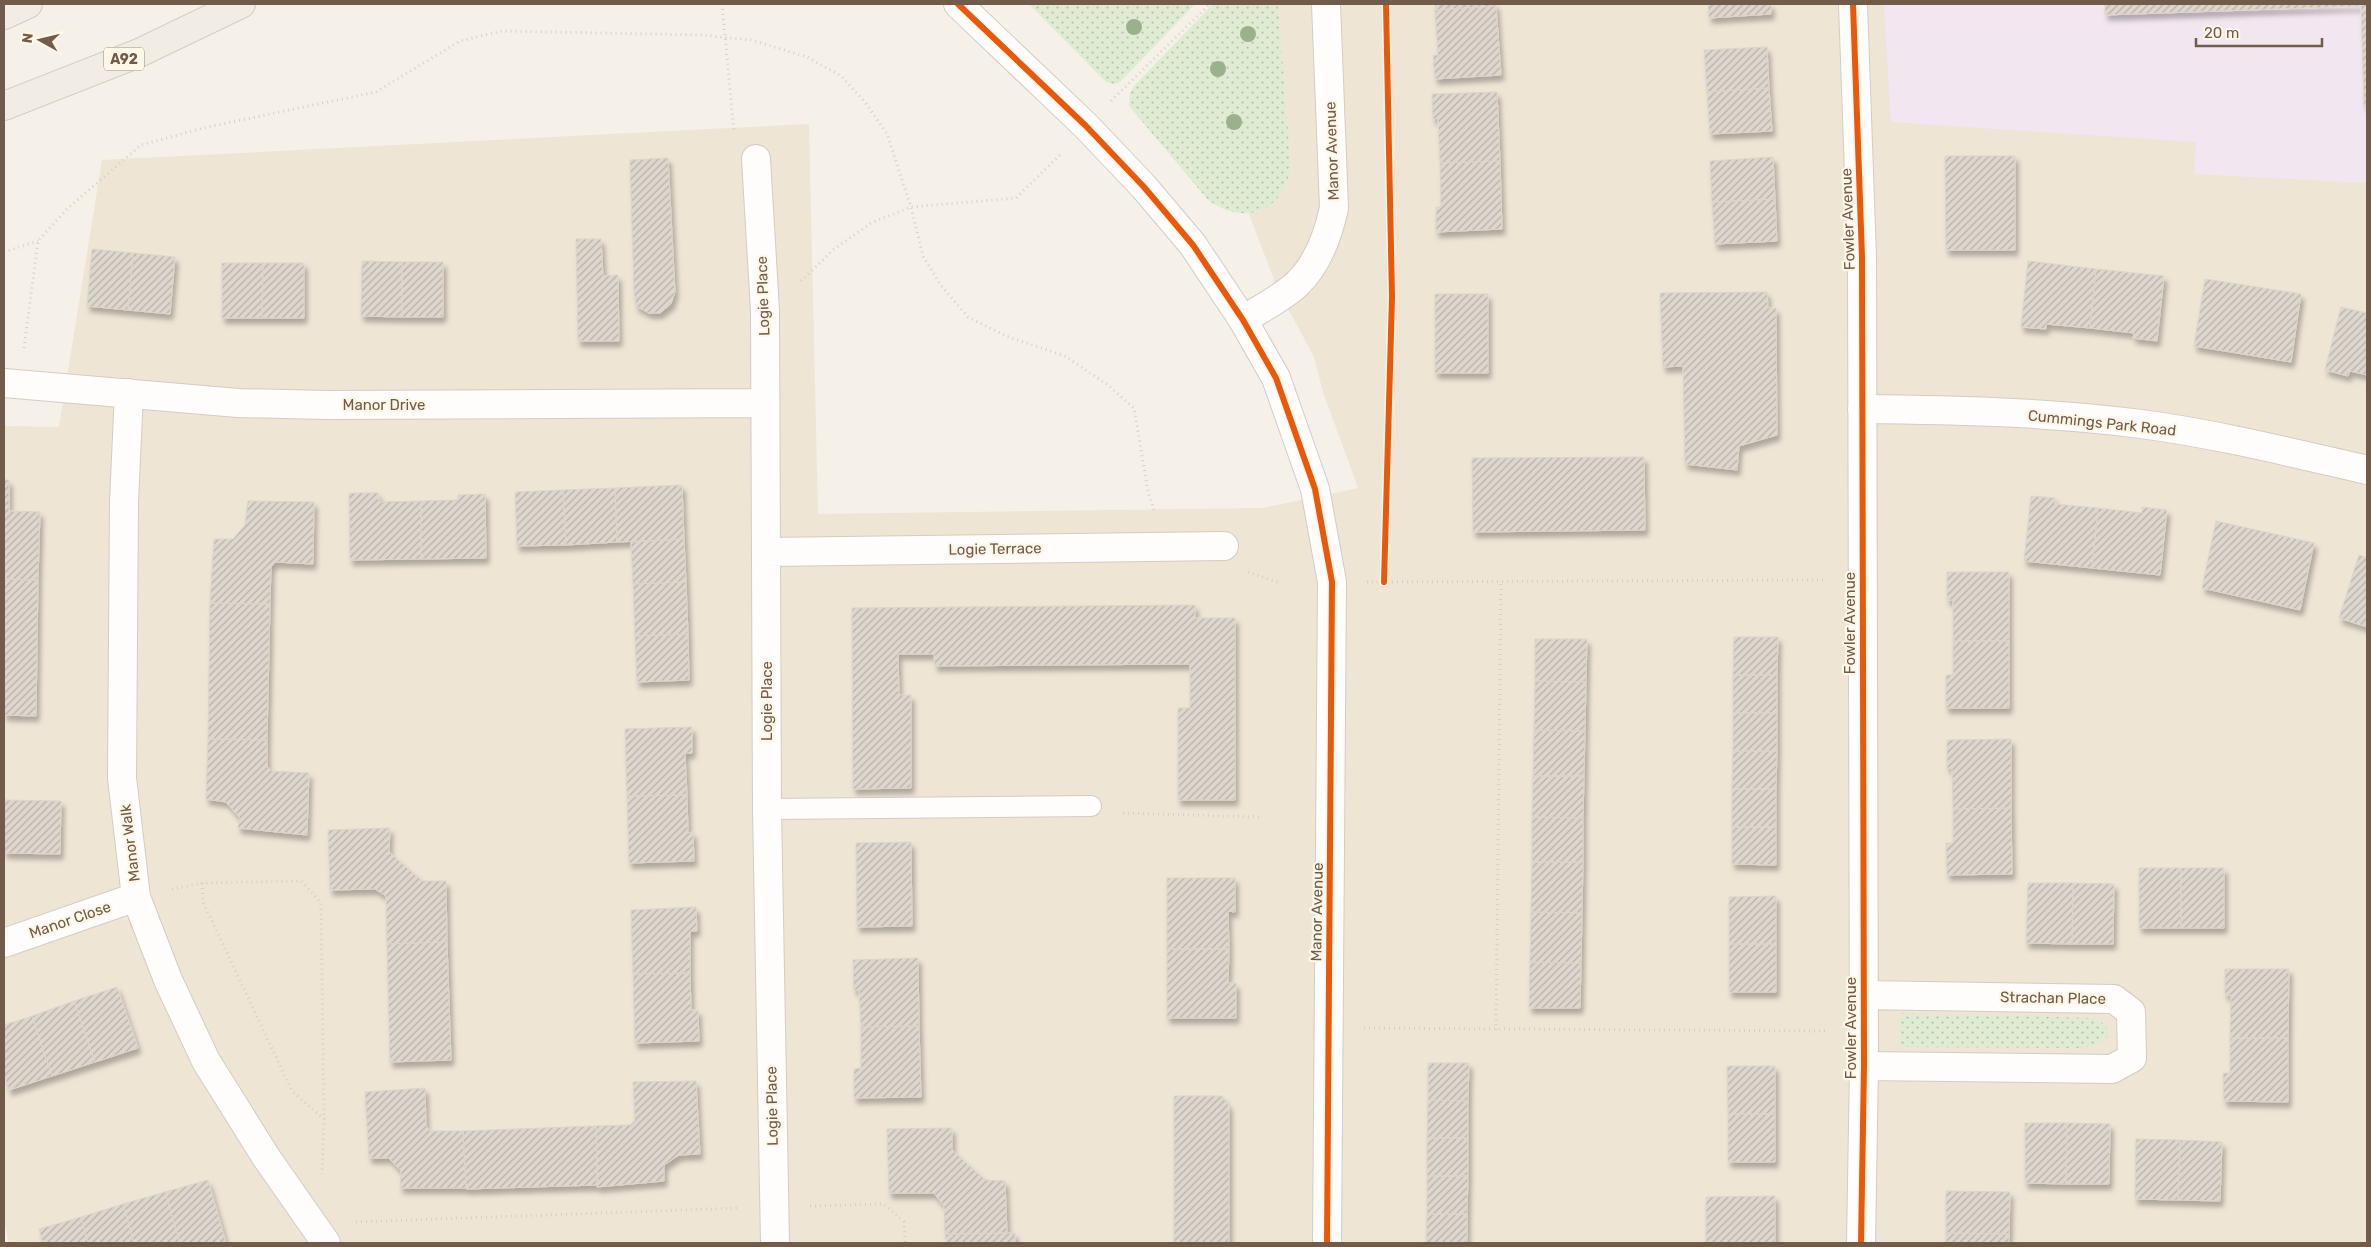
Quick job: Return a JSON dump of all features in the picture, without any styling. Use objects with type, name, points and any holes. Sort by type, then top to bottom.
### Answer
[{"type":"main road","points":[[4,14],[28,4]]},
{"type":"main road","name":"A92","points":[[4,106],[139,53],[241,4]]},
{"type":"street","name":"Manor Avenue","points":[[958,4],[1086,126],[1144,187],[1193,245],[1243,320],[1276,378],[1312,480],[1332,582],[1327,1243]]},
{"type":"street","name":"Manor Avenue","points":[[1243,320],[1297,284],[1318,256],[1329,233],[1334,208],[1326,4]]},
{"type":"street","name":"Fowler Avenue","points":[[1853,4],[1862,257],[1864,1066],[1861,1243]]},
{"type":"street","name":"Logie Place","points":[[756,159],[765,310],[767,809],[775,1243]]},
{"type":"street","name":"Manor Drive","points":[[12,384],[238,402],[326,405],[765,403]]},
{"type":"street","name":"Manor Walk","points":[[129,393],[124,502],[122,778],[136,897],[168,980],[206,1061],[266,1157],[319,1233]]},
{"type":"street","name":"Cummings Park Road","points":[[1862,409],[1964,410],[2142,424],[2268,447],[2367,470]]},
{"type":"street","name":"Logie Terrace","points":[[766,552],[1224,546]]},
{"type":"street","name":"Manor Close","points":[[4,943],[136,897]]},
{"type":"street","name":"Strachan Place","points":[[1863,995],[2114,999],[2131,1012],[2132,1058],[2112,1069],[1864,1066]]},
{"type":"lane","points":[[767,809],[1091,806]]},
{"type":"path","points":[[722,4],[736,145],[756,159]]},
{"type":"path","points":[[765,310],[806,276],[834,249],[871,223],[911,207],[1016,198],[1210,4]]},
{"type":"path","points":[[4,252],[38,241],[67,209],[141,145],[203,128],[376,92],[460,41],[502,31],[750,40],[807,57],[841,76],[865,102],[887,134],[911,207],[923,256],[940,284],[968,317],[1006,336],[1065,356],[1108,385],[1134,408],[1148,491],[1155,514]]},
{"type":"path","points":[[12,384],[38,241]]},
{"type":"path","points":[[1332,582],[1862,580]]},
{"type":"path","points":[[1496,1030],[1501,581]]},
{"type":"path","points":[[1091,806],[1104,813],[1260,818]]},
{"type":"path","points":[[136,897],[202,883],[301,880],[321,903],[324,1165],[319,1233],[774,1206],[884,1204],[904,1222],[905,1243]]},
{"type":"path","points":[[202,883],[203,902],[292,1091],[324,1119]]},
{"type":"path","points":[[1399,1028],[1863,1031]]},
{"type":"shaded area","points":[[1278,4],[2367,4],[2367,1243],[9,1243],[4,1221],[4,426],[59,427],[102,160],[809,124],[818,514],[1263,508],[1358,488],[1323,392],[1314,357],[1278,290],[1249,214],[1260,211],[1281,194],[1288,180],[1291,168]]},
{"type":"shaded area","points":[[1884,4],[2367,4],[2367,183],[2194,174],[2196,142],[1891,122]]},
{"type":"green space","points":[[1029,4],[1195,4],[1119,83],[1114,84],[1106,82]]},
{"type":"green space","points":[[1216,4],[1278,4],[1291,168],[1279,196],[1260,211],[1248,213],[1235,212],[1222,208],[1208,200],[1129,106],[1130,92],[1134,86],[1211,6]]},
{"type":"green space","points":[[1901,1013],[2091,1018],[2103,1024],[2107,1028],[2109,1035],[2097,1044],[2081,1048],[1899,1047]]},
{"type":"building","points":[[1435,4],[1496,4],[1496,6],[1435,10]]},
{"type":"building","points":[[1708,4],[1771,4],[1771,14],[1709,18]]},
{"type":"building","points":[[2105,4],[2367,4],[2367,105],[2364,105],[2361,6],[2105,15]]},
{"type":"building","points":[[1496,6],[1501,75],[1435,79],[1433,55],[1438,55],[1435,10]]},
{"type":"building","points":[[1767,47],[1769,88],[1707,92],[1704,50]]},
{"type":"building","points":[[1769,88],[1772,131],[1710,134],[1707,92]]},
{"type":"building","points":[[1497,92],[1500,161],[1440,163],[1438,118],[1433,119],[1432,94]]},
{"type":"building","points":[[1945,156],[2015,156],[2015,250],[1946,250]]},
{"type":"building","points":[[1773,157],[1775,199],[1712,202],[1710,161]]},
{"type":"building","points":[[668,158],[675,292],[671,304],[660,313],[649,313],[636,306],[634,292],[630,160]]},
{"type":"building","points":[[1500,161],[1502,229],[1436,232],[1436,207],[1441,207],[1440,163]]},
{"type":"building","points":[[1775,199],[1777,241],[1715,244],[1712,202]]},
{"type":"building","points":[[576,239],[601,239],[603,276],[618,275],[619,341],[578,341]]},
{"type":"building","points":[[92,249],[133,253],[128,310],[87,306]]},
{"type":"building","points":[[133,253],[175,257],[170,314],[128,310]]},
{"type":"building","points":[[362,261],[402,262],[402,317],[361,316]]},
{"type":"building","points":[[2028,261],[2096,269],[2090,328],[2046,324],[2046,329],[2021,327]]},
{"type":"building","points":[[402,262],[443,262],[443,317],[402,317]]},
{"type":"building","points":[[222,263],[263,263],[262,318],[222,318]]},
{"type":"building","points":[[263,263],[304,263],[304,318],[262,318]]},
{"type":"building","points":[[2096,269],[2164,276],[2157,341],[2133,338],[2134,333],[2090,328]]},
{"type":"building","points":[[2205,279],[2301,294],[2291,362],[2194,346]]},
{"type":"building","points":[[1767,292],[1768,308],[1776,308],[1777,435],[1739,446],[1737,470],[1685,464],[1683,366],[1663,367],[1660,293]]},
{"type":"building","points":[[1435,294],[1488,294],[1488,373],[1435,373]]},
{"type":"building","points":[[2341,307],[2367,313],[2367,375],[2350,371],[2348,376],[2325,370]]},
{"type":"building","points":[[1644,457],[1645,530],[1473,532],[1472,458]]},
{"type":"building","points":[[4,480],[9,480],[9,511],[40,512],[38,580],[4,579]]},
{"type":"building","points":[[682,485],[684,539],[617,542],[615,488]]},
{"type":"building","points":[[615,488],[617,542],[566,545],[563,490]]},
{"type":"building","points":[[563,490],[566,545],[517,546],[515,492]]},
{"type":"building","points":[[349,493],[378,493],[379,502],[421,501],[421,559],[350,560]]},
{"type":"building","points":[[485,494],[486,558],[421,559],[421,501],[458,500],[458,495]]},
{"type":"building","points":[[2031,496],[2055,498],[2055,504],[2098,508],[2092,568],[2024,561]]},
{"type":"building","points":[[248,501],[314,502],[313,564],[275,562],[271,567],[270,604],[210,603],[214,539],[233,539],[245,525]]},
{"type":"building","points":[[2142,507],[2167,510],[2160,575],[2092,568],[2098,508],[2142,513]]},
{"type":"building","points":[[2216,521],[2314,543],[2300,610],[2202,588]]},
{"type":"building","points":[[684,539],[686,582],[633,584],[631,542]]},
{"type":"building","points":[[2359,555],[2367,558],[2367,627],[2339,618]]},
{"type":"building","points":[[1947,572],[2009,572],[2009,641],[1953,641],[1953,600],[1947,600]]},
{"type":"building","points":[[4,579],[38,580],[36,716],[4,715]]},
{"type":"building","points":[[686,582],[688,634],[635,636],[633,584]]},
{"type":"building","points":[[210,603],[270,604],[267,740],[208,739]]},
{"type":"building","points":[[1195,605],[1195,618],[1235,618],[1235,800],[1178,800],[1178,708],[1190,708],[1190,664],[935,666],[934,654],[898,654],[899,695],[911,695],[911,788],[853,789],[852,608]]},
{"type":"building","points":[[688,634],[689,680],[637,682],[635,636]]},
{"type":"building","points":[[1734,637],[1778,637],[1777,675],[1733,675]]},
{"type":"building","points":[[1535,639],[1587,639],[1586,682],[1535,681]]},
{"type":"building","points":[[1953,641],[2009,641],[2009,708],[1946,708],[1946,675],[1953,675]]},
{"type":"building","points":[[1733,675],[1777,675],[1777,713],[1733,713]]},
{"type":"building","points":[[1535,681],[1586,682],[1585,731],[1534,730]]},
{"type":"building","points":[[1733,713],[1777,713],[1777,751],[1733,751]]},
{"type":"building","points":[[692,727],[692,753],[685,753],[687,795],[627,796],[625,729]]},
{"type":"building","points":[[1534,730],[1585,731],[1584,776],[1533,776]]},
{"type":"building","points":[[208,739],[267,740],[267,767],[272,771],[309,773],[307,835],[238,828],[239,817],[226,802],[206,799]]},
{"type":"building","points":[[2011,739],[2011,808],[1953,809],[1952,768],[1947,768],[1947,740]]},
{"type":"building","points":[[1733,751],[1777,751],[1776,789],[1732,789]]},
{"type":"building","points":[[1533,776],[1584,776],[1583,818],[1532,817]]},
{"type":"building","points":[[1732,789],[1776,789],[1776,827],[1732,827]]},
{"type":"building","points":[[687,795],[688,833],[693,832],[694,861],[629,863],[627,796]]},
{"type":"building","points":[[4,800],[61,801],[60,854],[4,853]]},
{"type":"building","points":[[2011,808],[2012,874],[1947,875],[1946,843],[1953,843],[1953,809]]},
{"type":"building","points":[[1532,817],[1583,818],[1583,862],[1532,862]]},
{"type":"building","points":[[1732,827],[1776,827],[1776,865],[1732,864]]},
{"type":"building","points":[[390,828],[389,852],[422,881],[446,881],[447,942],[387,944],[386,896],[375,889],[330,890],[328,830]]},
{"type":"building","points":[[911,842],[912,926],[857,927],[856,843]]},
{"type":"building","points":[[1532,862],[1583,862],[1582,913],[1531,912]]},
{"type":"building","points":[[2139,868],[2181,868],[2181,928],[2139,928]]},
{"type":"building","points":[[2181,868],[2224,868],[2224,928],[2181,928]]},
{"type":"building","points":[[1167,878],[1235,878],[1235,912],[1228,911],[1229,949],[1167,949]]},
{"type":"building","points":[[2028,883],[2073,883],[2072,944],[2026,943]]},
{"type":"building","points":[[2073,883],[2114,884],[2113,944],[2072,944]]},
{"type":"building","points":[[1776,896],[1776,944],[1729,944],[1729,897]]},
{"type":"building","points":[[696,907],[697,931],[690,931],[690,973],[633,974],[631,910]]},
{"type":"building","points":[[1531,912],[1582,913],[1581,963],[1530,962]]},
{"type":"building","points":[[447,942],[451,1060],[390,1062],[387,944]]},
{"type":"building","points":[[1729,944],[1776,944],[1776,992],[1729,992]]},
{"type":"building","points":[[1167,949],[1229,949],[1228,983],[1236,983],[1236,1018],[1167,1018]]},
{"type":"building","points":[[918,958],[919,1026],[861,1027],[859,990],[854,990],[853,960]]},
{"type":"building","points":[[1530,962],[1581,963],[1580,1008],[1529,1008]]},
{"type":"building","points":[[2225,969],[2289,969],[2288,1038],[2230,1038],[2231,995],[2225,995]]},
{"type":"building","points":[[690,973],[691,1010],[698,1010],[699,1041],[635,1043],[633,974]]},
{"type":"building","points":[[117,987],[138,1048],[95,1062],[74,1001]]},
{"type":"building","points":[[74,1001],[95,1062],[52,1076],[32,1016]]},
{"type":"building","points":[[32,1016],[52,1076],[9,1090],[4,1074],[4,1025]]},
{"type":"building","points":[[919,1026],[921,1097],[854,1098],[854,1069],[861,1068],[861,1027]]},
{"type":"building","points":[[2230,1038],[2288,1038],[2288,1102],[2224,1101],[2223,1073],[2230,1073]]},
{"type":"building","points":[[1428,1063],[1469,1063],[1468,1101],[1428,1100]]},
{"type":"building","points":[[1727,1066],[1775,1066],[1775,1114],[1728,1114]]},
{"type":"building","points":[[696,1081],[700,1154],[679,1155],[664,1165],[664,1181],[597,1187],[596,1126],[630,1125],[635,1120],[633,1082]]},
{"type":"building","points":[[425,1088],[426,1126],[430,1131],[463,1131],[466,1188],[400,1188],[401,1171],[389,1158],[369,1158],[365,1092]]},
{"type":"building","points":[[1174,1096],[1222,1096],[1229,1106],[1229,1243],[1174,1243]]},
{"type":"building","points":[[1428,1100],[1468,1101],[1468,1138],[1427,1138]]},
{"type":"building","points":[[1728,1114],[1775,1114],[1775,1162],[1728,1162]]},
{"type":"building","points":[[2025,1123],[2067,1123],[2066,1184],[2025,1183]]},
{"type":"building","points":[[2067,1123],[2110,1124],[2109,1184],[2066,1184]]},
{"type":"building","points":[[596,1126],[598,1185],[466,1189],[463,1131]]},
{"type":"building","points":[[952,1128],[952,1150],[985,1180],[1005,1181],[1007,1233],[945,1234],[944,1206],[934,1193],[889,1193],[887,1129]]},
{"type":"building","points":[[1427,1138],[1468,1138],[1468,1176],[1427,1176]]},
{"type":"building","points":[[2136,1139],[2180,1140],[2178,1200],[2135,1199]]},
{"type":"building","points":[[2180,1140],[2222,1142],[2220,1201],[2178,1200]]},
{"type":"building","points":[[1427,1176],[1468,1176],[1467,1214],[1427,1214]]},
{"type":"building","points":[[208,1180],[226,1243],[180,1243],[165,1192]]},
{"type":"building","points":[[1946,1191],[2010,1192],[2009,1234],[1946,1233]]},
{"type":"building","points":[[165,1192],[180,1243],[134,1243],[123,1204]]},
{"type":"building","points":[[1775,1196],[1775,1243],[1706,1243],[1706,1197]]},
{"type":"building","points":[[123,1204],[134,1243],[88,1243],[81,1217]]},
{"type":"building","points":[[1427,1214],[1467,1214],[1467,1243],[1426,1243]]},
{"type":"building","points":[[81,1217],[88,1243],[43,1243],[39,1229]]},
{"type":"building","points":[[1015,1233],[1015,1243],[946,1243],[945,1234]]},
{"type":"building","points":[[1946,1233],[2009,1234],[2009,1243],[1946,1243]]},
{"type":"cycle path","points":[[958,4],[1086,126],[1144,187],[1193,245],[1243,320],[1276,378],[1315,489],[1332,582],[1327,1243]]},
{"type":"cycle path","points":[[1384,582],[1392,297],[1386,4]]},
{"type":"cycle path","points":[[1853,4],[1862,257],[1864,1066],[1861,1243]]}]
